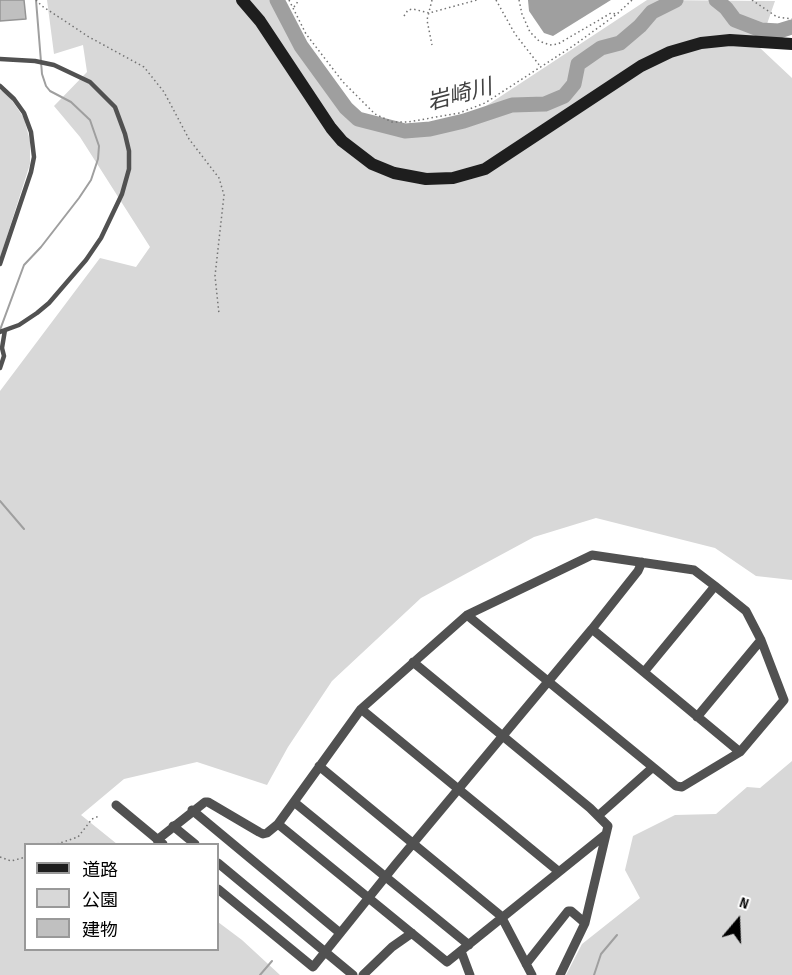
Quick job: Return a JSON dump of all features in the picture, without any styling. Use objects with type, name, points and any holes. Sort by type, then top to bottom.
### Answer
[{"type":"street","points":[[242,0],[256,15],[342,141],[372,164],[394,173],[426,179],[453,178],[485,169],[641,66],[670,52],[701,43],[730,40],[792,44]]},
{"type":"street","points":[[116,805],[160,842],[173,826],[192,810],[208,802],[263,834],[278,824],[361,709],[467,615],[592,555],[694,570],[715,585],[746,611],[761,640],[784,700],[740,752],[682,787],[671,783],[652,768],[467,615]]},
{"type":"street","points":[[219,890],[313,967],[592,629],[638,571],[642,562]]},
{"type":"street","points":[[644,672],[715,585]]},
{"type":"street","points":[[592,629],[740,752]]},
{"type":"street","points":[[697,717],[761,640]]},
{"type":"street","points":[[413,662],[609,826],[585,923],[560,975]]},
{"type":"street","points":[[361,709],[558,871]]},
{"type":"street","points":[[319,766],[501,916],[532,975]]},
{"type":"street","points":[[598,815],[652,768]]},
{"type":"street","points":[[294,802],[465,948],[470,975]]},
{"type":"street","points":[[192,810],[340,933]]},
{"type":"street","points":[[278,824],[447,962],[501,916],[606,834]]},
{"type":"street","points":[[173,826],[194,843]]},
{"type":"street","points":[[219,864],[353,975]]},
{"type":"street","points":[[526,964],[568,911],[585,923]]},
{"type":"street","points":[[363,975],[392,947],[412,933]]},
{"type":"lane","points":[[0,59],[35,61],[54,65],[90,82],[115,107],[129,151],[129,169],[122,194],[96,246],[49,303],[30,319],[3,331],[4,356],[0,368]]},
{"type":"lane","points":[[0,86],[14,99],[24,113],[31,132],[34,157],[0,264]]},
{"type":"path","points":[[36,0],[96,41],[144,67],[165,92],[189,139],[219,178],[224,195],[215,276],[219,314]]},
{"type":"path","points":[[289,0],[306,34],[343,82],[375,114],[392,122],[418,121],[459,113],[485,103],[617,14],[632,0]]},
{"type":"path","points":[[293,8],[299,0]]},
{"type":"path","points":[[432,0],[427,20],[432,45]]},
{"type":"path","points":[[404,16],[408,10],[429,13],[477,0]]},
{"type":"path","points":[[496,0],[515,34],[541,66]]},
{"type":"path","points":[[519,0],[530,32],[539,41],[550,45],[558,44],[611,13],[617,14]]},
{"type":"path","points":[[752,0],[777,17],[792,19]]},
{"type":"path","points":[[60,843],[78,837],[92,819],[99,816]]},
{"type":"path","points":[[0,857],[11,861],[24,858]]},
{"type":"green space","points":[[47,0],[283,0],[310,52],[346,99],[376,127],[396,134],[451,129],[647,0],[775,1],[759,47],[792,78],[792,580],[756,576],[715,548],[596,518],[534,537],[421,598],[332,681],[288,747],[267,785],[197,762],[124,779],[81,815],[116,843],[24,843],[24,951],[219,951],[219,923],[242,940],[280,975],[0,975],[0,391],[100,258],[136,267],[150,247],[80,137],[54,106],[87,72],[83,45],[54,54]]},
{"type":"green space","points":[[0,90],[7,93],[24,118],[30,141],[30,164],[0,258]]},
{"type":"green space","points":[[792,761],[792,975],[566,975],[582,944],[640,898],[625,870],[633,836],[675,815],[716,814],[747,787],[760,788]]},
{"type":"shaded area","points":[[528,0],[611,0],[553,36],[544,33],[529,11]]},
{"type":"building","points":[[0,0],[24,0],[26,19],[0,21]]},
{"type":"waterway","points":[[0,330],[24,265],[79,198],[91,180],[98,159],[99,146],[90,120],[71,102],[50,91],[46,86],[42,74],[36,0]]},
{"type":"waterway","name":"岩崎川","points":[[277,0],[301,46],[346,108],[358,119],[405,131],[430,129],[464,121],[512,105],[545,104],[564,96],[574,84],[578,64],[601,48],[620,43],[652,12],[676,0]]},
{"type":"waterway","points":[[716,0],[735,20],[761,30],[779,31],[792,27]]},
{"type":"waterway","points":[[0,501],[24,529]]},
{"type":"waterway","points":[[594,975],[601,954],[617,935]]},
{"type":"waterway","points":[[260,975],[272,961]]}]
